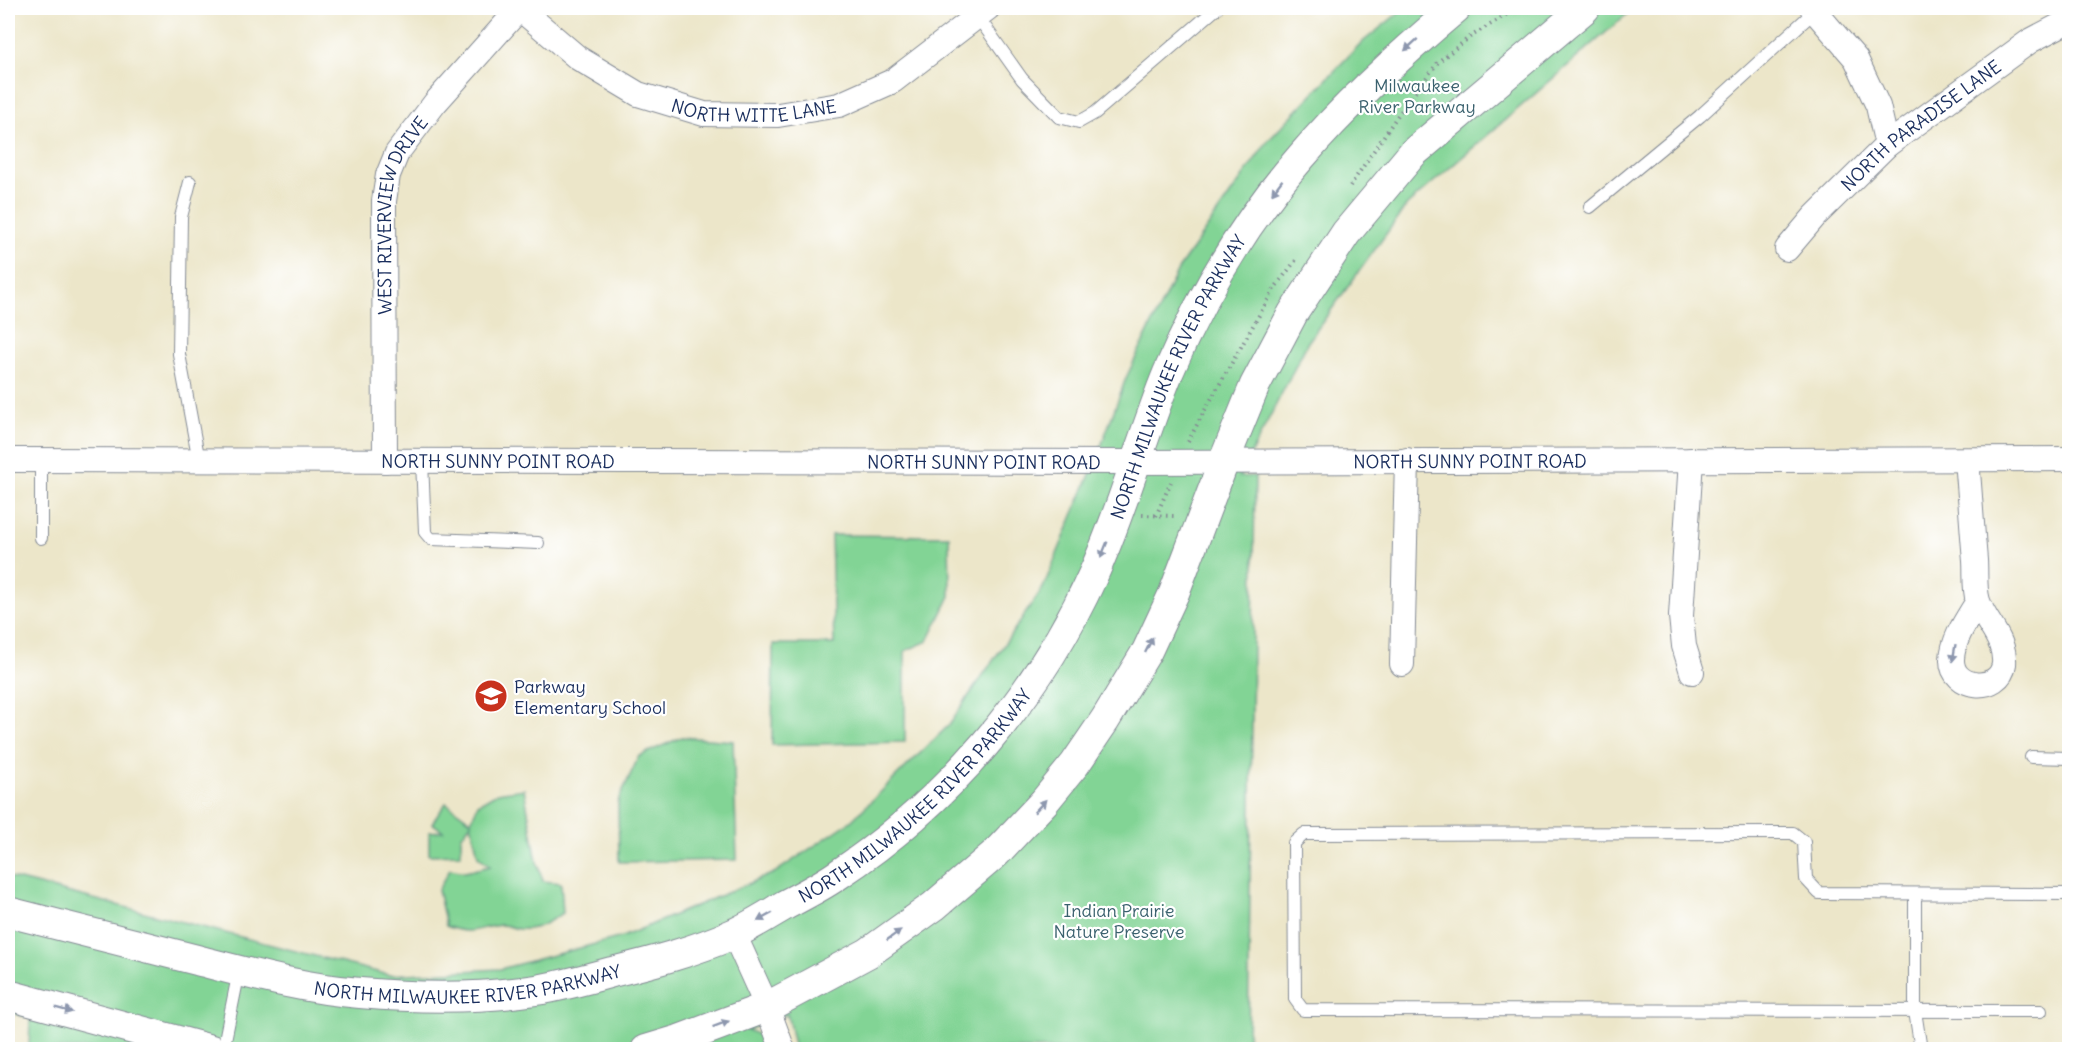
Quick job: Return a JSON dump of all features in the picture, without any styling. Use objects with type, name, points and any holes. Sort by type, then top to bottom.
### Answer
[{"type":"street","name":"NORTH WITTE LANE","points":[[519,8],[578,58],[638,94],[704,114],[778,115],[839,105],[893,81],[983,12]]},
{"type":"street","name":"WEST RIVERVIEW DRIVE","points":[[385,461],[384,201],[388,175],[397,153],[435,103],[519,8]]},
{"type":"street","name":"NORTH MILWAUKEE RIVER PARKWAY","points":[[8,912],[270,980],[354,993],[422,997],[486,996],[539,990],[655,962],[734,934],[833,878],[882,843],[943,790],[992,736],[1029,687],[1064,632],[1093,576],[1169,372],[1206,295],[1251,222],[1299,158],[1343,112],[1410,46],[1456,8]]},
{"type":"street","points":[[646,1050],[767,1007],[868,953],[934,906],[996,853],[1050,795],[1075,765],[1147,651],[1174,593],[1255,385],[1293,313],[1346,233],[1413,153],[1585,8]]},
{"type":"street","points":[[1816,9],[1856,59],[1878,106],[1887,145]]},
{"type":"street","name":"NORTH PARADISE LANE","points":[[1787,249],[1815,216],[1887,145],[2030,41],[2070,20]]},
{"type":"street","name":"NORTH SUNNY POINT ROAD","points":[[8,460],[1136,462],[1179,460],[2070,459]]},
{"type":"street","points":[[1402,664],[1407,460]]},
{"type":"street","points":[[1691,460],[1681,616],[1684,646],[1692,672]]},
{"type":"street","points":[[1967,460],[1978,601]]},
{"type":"street","points":[[734,934],[767,1007],[783,1050]]},
{"type":"street","points":[[8,994],[211,1050]]},
{"type":"lane","points":[[983,12],[1022,79],[1059,117],[1079,122],[1095,113],[1217,8]]},
{"type":"lane","points":[[1590,207],[1700,116],[1816,9]]},
{"type":"lane","points":[[190,182],[181,218],[179,354],[199,460]]},
{"type":"lane","points":[[41,460],[41,538]]},
{"type":"lane","points":[[422,461],[425,532],[431,539],[538,543]]},
{"type":"lane","points":[[2031,757],[2070,758]]},
{"type":"lane","points":[[2041,1011],[1303,1010],[1295,999],[1294,843],[1304,834],[1792,833],[1804,842],[1806,879],[1819,893],[2070,894]]},
{"type":"lane","points":[[1915,894],[1915,1011],[1921,1050]]},
{"type":"lane","points":[[223,1050],[239,971]]},
{"type":"path","points":[[1156,516],[1179,460]]},
{"type":"path","points":[[1137,515],[1186,516]]},
{"type":"green space","name":"Milwaukee River Parkway","points":[[1405,8],[1634,8],[1407,205],[1308,342],[1239,477],[1255,476],[1248,1049],[795,1049],[787,1014],[747,1030],[757,1034],[770,1050],[29,1049],[30,1018],[8,1012],[8,877],[389,975],[500,969],[622,937],[774,873],[851,821],[948,726],[1043,588],[1096,460],[1126,378],[1179,268],[1267,142],[1360,44]]},
{"type":"green space","points":[[831,535],[949,536],[950,596],[928,641],[905,651],[905,742],[772,745],[773,644],[834,644]]},
{"type":"green space","points":[[682,737],[733,741],[737,860],[619,862],[618,801],[639,756]]},
{"type":"green space","points":[[524,789],[537,862],[543,881],[561,883],[563,913],[531,929],[501,925],[463,931],[446,926],[438,890],[450,869],[465,872],[490,866],[478,856],[471,823],[461,837],[461,854],[429,855],[429,832],[443,831],[432,823],[446,803],[471,821],[478,804],[497,793]]},
{"type":"place","name":"Parkway Elementary School","points":[[491,696]]},
{"type":"park label","name":"Indian Prairie Nature Preserve","points":[[1119,920]]}]
